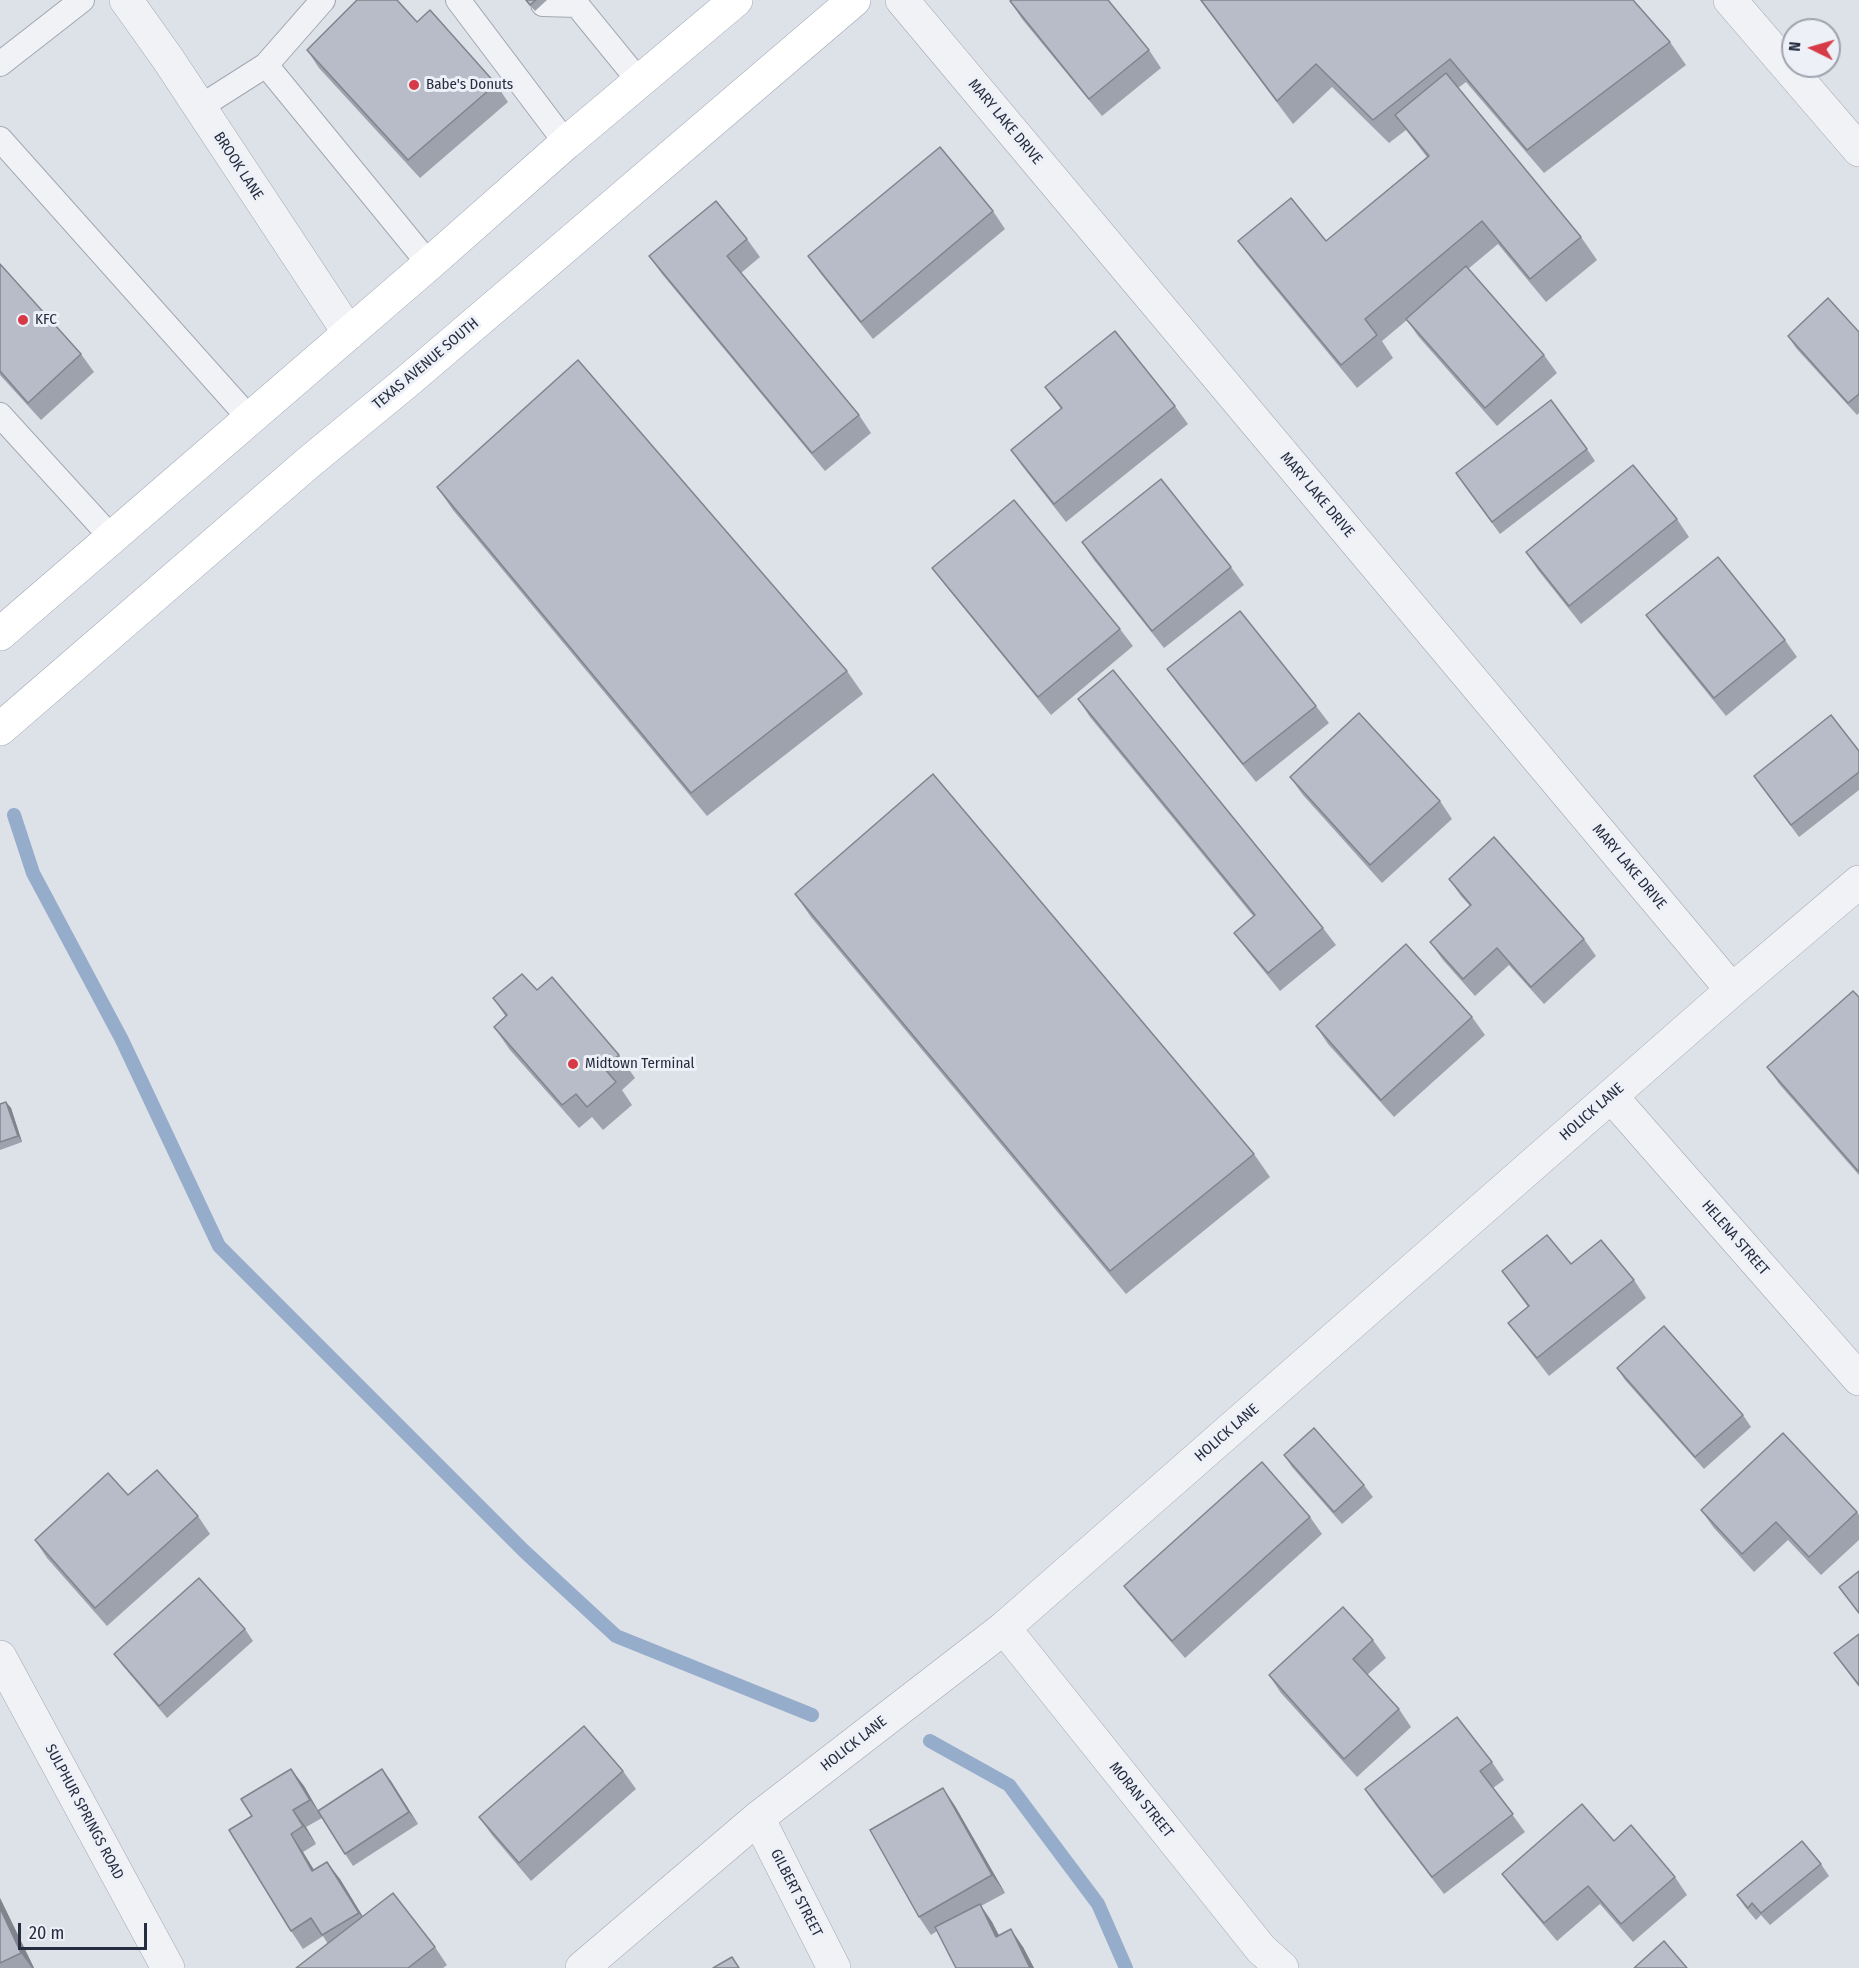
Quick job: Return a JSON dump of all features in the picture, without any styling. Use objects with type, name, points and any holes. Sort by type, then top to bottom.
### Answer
[{"type":"main road","points":[[0,634],[566,143],[736,0]]},
{"type":"main road","name":"TEXAS AVENUE SOUTH","points":[[0,729],[854,0]]},
{"type":"street","name":"BROOK LANE","points":[[126,0],[200,107],[349,333]]},
{"type":"street","name":"MARY LAKE DRIVE","points":[[902,0],[1731,990]]},
{"type":"street","points":[[1730,0],[1859,150]]},
{"type":"street","name":"HOLICK LANE","points":[[582,1968],[758,1818],[1004,1628],[1731,990],[1859,882]]},
{"type":"street","name":"HELENA STREET","points":[[1611,1096],[1859,1379]]},
{"type":"street","name":"MORAN STREET","points":[[1004,1628],[1261,1949],[1282,1968]]},
{"type":"street","name":"SULPHUR SPRINGS ROAD","points":[[0,1657],[168,1968]]},
{"type":"street","name":"GILBERT STREET","points":[[758,1818],[834,1968]]},
{"type":"lane","points":[[0,64],[82,0]]},
{"type":"lane","points":[[200,107],[266,65],[323,0]]},
{"type":"lane","points":[[458,0],[566,143]]},
{"type":"lane","points":[[543,4],[583,5],[639,81]]},
{"type":"lane","points":[[266,65],[429,264]]},
{"type":"lane","points":[[0,139],[249,419]]},
{"type":"lane","points":[[0,415],[112,538]]},
{"type":"building","name":"Babe's Donuts","points":[[357,0],[397,0],[417,22],[430,10],[496,84],[408,160],[307,50]]},
{"type":"building","points":[[526,0],[536,0],[530,5]]},
{"type":"building","points":[[1108,0],[1149,50],[1089,99],[1010,1]]},
{"type":"building","points":[[1201,0],[1633,0],[1670,42],[1527,150],[1450,59],[1373,120],[1316,64],[1277,101]]},
{"type":"building","points":[[1446,73],[1581,237],[1530,279],[1482,221],[1365,319],[1377,335],[1341,365],[1238,241],[1291,198],[1326,241],[1429,156],[1395,115]]},
{"type":"building","points":[[940,147],[993,211],[861,322],[808,256]]},
{"type":"building","points":[[716,201],[747,239],[727,256],[859,415],[812,453],[649,256]]},
{"type":"building","name":"KFC","points":[[0,264],[81,354],[28,403],[0,371]]},
{"type":"building","points":[[1466,266],[1544,355],[1485,408],[1406,319]]},
{"type":"building","points":[[1828,298],[1859,332],[1859,394],[1848,403],[1788,336]]},
{"type":"building","points":[[1115,331],[1175,406],[1054,504],[1011,450],[1062,408],[1045,387]]},
{"type":"building","points":[[578,360],[847,671],[691,793],[437,487]]},
{"type":"building","points":[[1551,400],[1587,449],[1492,522],[1456,473]]},
{"type":"building","points":[[1633,465],[1677,519],[1569,606],[1526,552]]},
{"type":"building","points":[[1161,479],[1231,567],[1152,631],[1082,542]]},
{"type":"building","points":[[1014,500],[1120,629],[1038,697],[932,568]]},
{"type":"building","points":[[1718,557],[1785,640],[1714,698],[1646,615]]},
{"type":"building","points":[[1240,611],[1316,706],[1243,764],[1167,669]]},
{"type":"building","points":[[1113,670],[1323,928],[1268,973],[1234,933],[1255,915],[1078,699]]},
{"type":"building","points":[[1359,713],[1440,801],[1370,865],[1290,777]]},
{"type":"building","points":[[1831,715],[1859,751],[1859,772],[1791,825],[1754,776]]},
{"type":"building","points":[[933,774],[1254,1154],[1110,1271],[795,894]]},
{"type":"building","points":[[1494,837],[1584,939],[1531,987],[1497,948],[1463,979],[1430,942],[1471,905],[1449,879]]},
{"type":"building","points":[[1406,944],[1472,1017],[1381,1100],[1316,1026]]},
{"type":"building","name":"Midtown Terminal","points":[[522,974],[537,990],[552,977],[619,1055],[604,1068],[616,1082],[587,1107],[576,1094],[562,1105],[494,1027],[507,1015],[493,998]]},
{"type":"building","points":[[1853,991],[1859,997],[1859,1172],[1767,1067]]},
{"type":"building","points":[[6,1102],[18,1136],[0,1142],[0,1104]]},
{"type":"building","points":[[1547,1235],[1571,1264],[1601,1240],[1634,1280],[1537,1358],[1508,1323],[1529,1306],[1502,1271]]},
{"type":"building","points":[[1664,1326],[1743,1415],[1695,1457],[1617,1368]]},
{"type":"building","points":[[1314,1428],[1364,1485],[1334,1512],[1284,1455]]},
{"type":"building","points":[[1783,1433],[1857,1512],[1809,1557],[1776,1522],[1742,1554],[1701,1510]]},
{"type":"building","points":[[1262,1462],[1310,1517],[1172,1641],[1124,1586]]},
{"type":"building","points":[[157,1470],[198,1516],[95,1608],[35,1540],[108,1473],[128,1495]]},
{"type":"building","points":[[1859,1571],[1859,1613],[1839,1587]]},
{"type":"building","points":[[199,1578],[245,1629],[159,1706],[114,1654]]},
{"type":"building","points":[[1343,1607],[1373,1640],[1353,1659],[1399,1709],[1344,1759],[1269,1675]]},
{"type":"building","points":[[1859,1634],[1859,1685],[1834,1653]]},
{"type":"building","points":[[1457,1717],[1492,1762],[1480,1771],[1513,1814],[1432,1877],[1365,1789]]},
{"type":"building","points":[[584,1726],[623,1771],[519,1863],[479,1817]]},
{"type":"building","points":[[291,1769],[310,1800],[293,1810],[303,1826],[291,1834],[312,1871],[327,1862],[359,1913],[322,1935],[311,1918],[291,1931],[229,1830],[252,1816],[241,1799]]},
{"type":"building","points":[[382,1769],[409,1812],[345,1854],[318,1811]]},
{"type":"building","points":[[943,1788],[992,1875],[919,1917],[870,1830]]},
{"type":"building","points":[[1582,1804],[1614,1841],[1631,1825],[1675,1877],[1621,1924],[1588,1886],[1544,1923],[1502,1874]]},
{"type":"building","points":[[1802,1841],[1821,1864],[1761,1913],[1752,1903],[1748,1908],[1737,1895]]},
{"type":"building","points":[[393,1893],[435,1947],[408,1968],[296,1968]]},
{"type":"building","points":[[980,1904],[996,1937],[1011,1929],[1030,1968],[956,1968],[935,1927]]},
{"type":"building","points":[[0,1908],[21,1953],[0,1963]]},
{"type":"building","points":[[1664,1941],[1687,1968],[1634,1968]]},
{"type":"building","points":[[732,1957],[739,1968],[713,1968]]},
{"type":"waterway","points":[[14,815],[33,873],[122,1040],[219,1246],[524,1551],[616,1636],[812,1715]]},
{"type":"waterway","points":[[930,1741],[1009,1785],[1098,1904],[1126,1968]]},
{"type":"place","name":"Babe's Donuts","points":[[414,85]]},
{"type":"place","name":"KFC","points":[[23,320]]},
{"type":"place","name":"Midtown Terminal","points":[[573,1064]]}]
